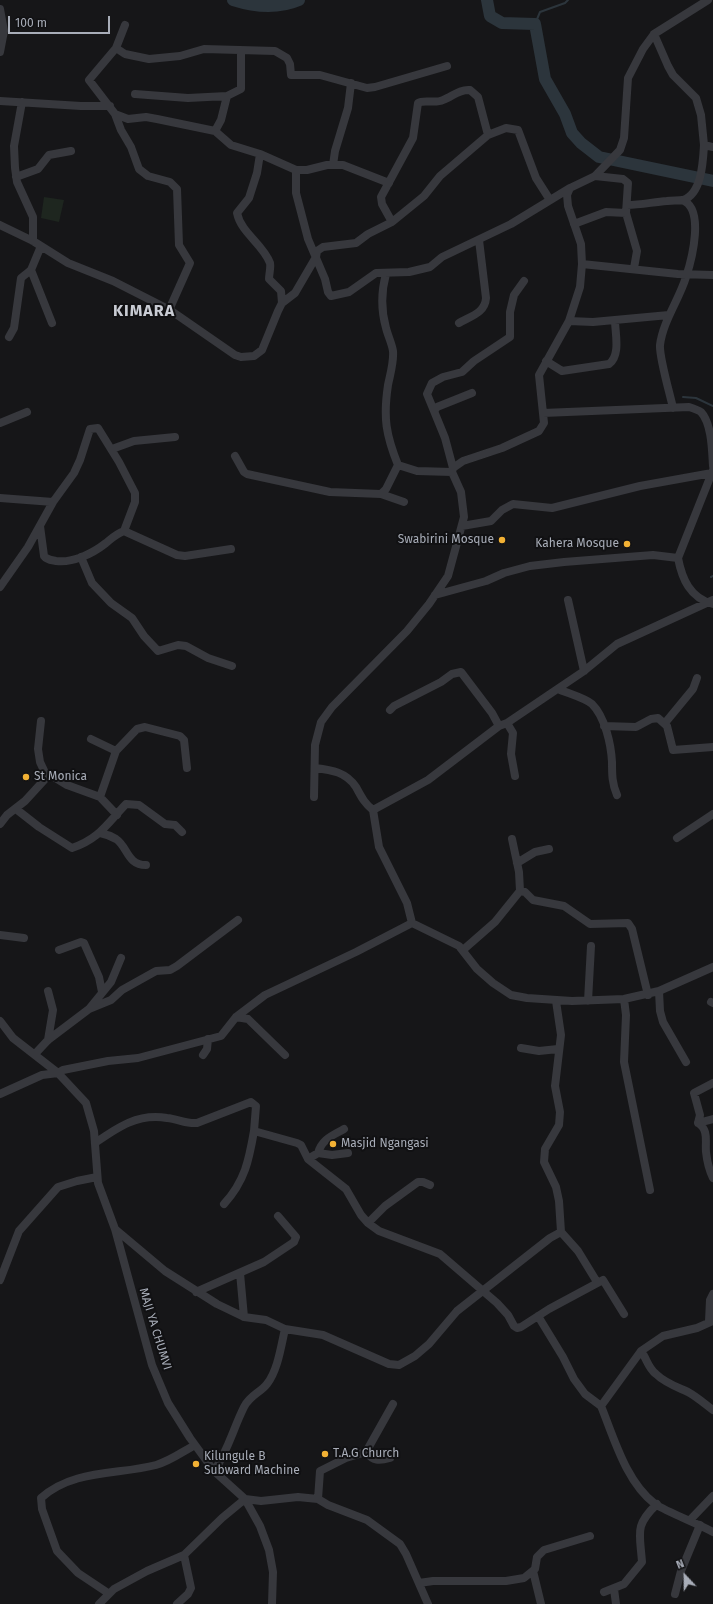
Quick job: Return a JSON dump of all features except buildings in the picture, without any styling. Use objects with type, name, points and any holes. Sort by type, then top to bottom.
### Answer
[{"type":"street","points":[[296,170],[296,193],[308,239],[325,279],[328,292],[331,296],[349,292],[376,273],[386,274],[409,272],[430,267],[442,257],[511,224],[570,188],[595,176],[620,150],[624,138],[628,78],[643,49],[654,34],[708,0]]},
{"type":"street","points":[[0,9],[2,31],[0,52]]},
{"type":"street","points":[[125,25],[116,48],[89,80],[116,114],[121,130],[131,147],[139,169],[148,176],[170,182],[177,188],[179,246],[190,263],[169,310]]},
{"type":"street","points":[[574,224],[606,212],[682,200],[693,191],[700,179],[704,145],[701,115],[696,98],[674,75],[668,66],[654,34]]},
{"type":"street","points":[[116,48],[125,54],[149,59],[180,56],[204,49],[275,51],[284,55],[290,64],[291,76],[320,75],[367,88],[447,66]]},
{"type":"street","points":[[135,94],[188,98],[227,96],[240,89],[241,51]]},
{"type":"street","points":[[333,165],[335,151],[348,108],[351,84]]},
{"type":"street","points":[[392,222],[380,201],[413,138],[416,105],[419,102],[428,103],[439,101],[461,91],[470,90],[478,97],[488,135]]},
{"type":"street","points":[[215,131],[221,120],[227,96]]},
{"type":"street","points":[[0,101],[81,106],[110,106]]},
{"type":"street","points":[[22,102],[14,146],[16,176],[33,217],[33,241]]},
{"type":"street","points":[[116,114],[128,118],[146,117],[215,131],[231,145],[260,154],[296,170],[343,165],[389,183]]},
{"type":"street","points":[[282,303],[295,293],[320,248],[356,243],[368,234],[392,222],[424,196],[440,176],[488,135],[506,128],[518,130],[536,178],[550,200]]},
{"type":"street","points":[[704,145],[713,147]]},
{"type":"street","points":[[16,176],[38,169],[49,155],[71,151]]},
{"type":"street","points":[[0,225],[33,241],[68,263],[113,281],[169,310],[235,355],[241,357],[254,356],[262,350],[282,303],[281,291],[269,279],[270,264],[256,241],[241,224],[237,213],[249,198],[257,173],[260,154]]},
{"type":"street","points":[[595,176],[623,179],[628,183],[627,209],[637,251],[634,268]]},
{"type":"street","points":[[398,465],[417,471],[452,470],[463,461],[502,448],[539,431],[543,427],[539,375],[569,321],[580,287],[582,264],[581,244],[567,201],[567,195],[570,188]]},
{"type":"street","points":[[673,408],[660,348],[669,315],[678,299],[687,275],[696,220],[690,205],[682,200]]},
{"type":"street","points":[[459,323],[482,310],[485,304],[486,298],[479,240]]},
{"type":"street","points":[[9,337],[14,328],[21,278],[31,270],[41,246]]},
{"type":"street","points":[[582,264],[634,268],[687,275],[713,275]]},
{"type":"street","points":[[31,270],[52,323]]},
{"type":"street","points":[[381,494],[386,489],[398,465],[389,441],[386,425],[386,402],[393,352],[382,306],[382,288],[386,274]]},
{"type":"street","points":[[314,797],[316,745],[321,722],[332,707],[407,631],[448,576],[464,517],[461,492],[452,470],[445,438],[427,394],[432,383],[442,378],[462,372],[474,361],[510,337],[510,312],[514,295],[524,281]]},
{"type":"street","points":[[569,321],[593,322],[669,315]]},
{"type":"street","points":[[546,361],[562,371],[609,364],[616,352],[615,320]]},
{"type":"street","points":[[434,411],[437,407],[472,393]]},
{"type":"street","points":[[543,414],[689,407],[700,412],[712,440],[713,469],[678,558],[681,573],[687,586],[697,596],[712,603]]},
{"type":"street","points":[[0,423],[27,412]]},
{"type":"street","points":[[0,587],[28,547],[53,502],[74,473],[83,453],[90,429],[94,427],[98,428],[112,449],[135,494],[135,502],[124,531]]},
{"type":"street","points":[[112,449],[134,440],[175,437]]},
{"type":"street","points":[[236,456],[244,472],[257,477],[330,492],[381,494],[404,502]]},
{"type":"street","points":[[462,526],[491,521],[502,510],[513,504],[552,508],[713,469]]},
{"type":"street","points":[[0,498],[53,502]]},
{"type":"street","points":[[40,526],[43,552],[46,558],[63,561],[81,557],[100,548],[115,534],[124,531],[177,555],[185,556],[231,549]]},
{"type":"street","points":[[435,595],[486,581],[504,573],[530,566],[653,555],[678,558]]},
{"type":"street","points":[[81,557],[92,584],[111,603],[132,618],[144,636],[158,650],[178,645],[186,646],[217,662],[232,666]]},
{"type":"street","points":[[568,600],[584,671]]},
{"type":"street","points":[[373,810],[428,780],[499,726],[508,723],[584,671],[617,644],[667,620],[712,603]]},
{"type":"street","points":[[390,710],[441,682],[452,674],[461,672],[492,713],[499,726]]},
{"type":"street","points":[[665,723],[692,689],[697,678]]},
{"type":"street","points":[[558,689],[591,704],[604,726],[611,754],[612,780],[617,795]]},
{"type":"street","points":[[604,726],[636,727],[652,719],[658,718],[665,723],[673,750],[713,747]]},
{"type":"street","points":[[41,721],[38,749],[40,762],[47,777]]},
{"type":"street","points":[[508,723],[513,733],[511,754],[515,776]]},
{"type":"street","points":[[100,797],[116,751],[137,730],[145,727],[180,736],[184,740],[187,768]]},
{"type":"street","points":[[91,739],[116,751]]},
{"type":"street","points":[[315,768],[335,771],[347,777],[365,804],[373,810],[379,847],[407,903],[412,922],[460,946],[488,978],[511,995],[556,1001],[624,999],[659,992],[713,967]]},
{"type":"street","points":[[0,824],[7,815],[16,809],[47,777],[54,777],[67,785],[100,797],[117,816]]},
{"type":"street","points":[[16,809],[39,828],[72,848],[90,840],[100,833],[117,816],[126,804],[130,803],[139,805],[165,824],[175,825],[182,832]]},
{"type":"street","points":[[677,838],[713,814]]},
{"type":"street","points":[[100,833],[117,839],[132,861],[138,865],[146,866]]},
{"type":"street","points":[[463,950],[494,922],[520,890],[517,863],[512,839]]},
{"type":"street","points":[[517,863],[535,852],[548,849]]},
{"type":"street","points":[[520,890],[525,892],[533,900],[564,906],[590,924],[628,923],[632,929],[648,995]]},
{"type":"street","points":[[35,1054],[48,1040],[89,1009],[111,1000],[122,990],[156,971],[170,970],[177,966],[238,920]]},
{"type":"street","points":[[0,1094],[42,1075],[58,1073],[62,1070],[77,1066],[138,1058],[221,1036],[236,1017],[265,995],[356,952],[412,922]]},
{"type":"street","points":[[0,935],[24,938]]},
{"type":"street","points":[[59,950],[81,942],[84,943],[99,977],[102,992]]},
{"type":"street","points":[[588,1001],[591,946]]},
{"type":"street","points":[[89,1009],[111,982],[121,958]]},
{"type":"street","points":[[48,991],[53,1010],[48,1040]]},
{"type":"street","points":[[659,992],[660,1011],[663,1022],[686,1062]]},
{"type":"street","points":[[624,999],[626,1015],[624,1062],[650,1190]]},
{"type":"street","points":[[556,1001],[561,1035],[558,1049],[555,1086],[560,1112],[559,1125],[545,1149],[544,1162],[556,1187],[559,1201],[561,1232],[578,1251],[597,1282]]},
{"type":"street","points":[[236,1017],[248,1019],[285,1055]]},
{"type":"street","name":"MAJI YA CHUMVI","points":[[0,1021],[14,1038],[58,1073],[86,1103],[94,1131],[97,1177],[115,1229],[152,1365],[168,1403],[194,1445],[214,1471],[245,1499],[260,1526],[269,1550],[273,1578],[272,1604]]},
{"type":"street","points":[[203,1055],[207,1049],[208,1039]]},
{"type":"street","points":[[520,1048],[539,1051],[558,1049]]},
{"type":"street","points":[[698,1123],[700,1115],[694,1093],[713,1083]]},
{"type":"street","points":[[95,1143],[125,1123],[142,1117],[167,1118],[190,1124],[198,1123],[251,1102],[256,1106],[251,1151],[237,1189],[224,1204]]},
{"type":"street","points":[[698,1123],[713,1119]]},
{"type":"street","points":[[698,1123],[703,1126],[706,1134],[707,1156],[713,1178]]},
{"type":"street","points":[[318,1153],[320,1145],[327,1138],[344,1129]]},
{"type":"street","points":[[254,1130],[297,1142],[301,1145],[308,1159],[346,1189],[360,1215],[368,1222],[380,1231],[440,1254],[497,1303],[517,1328],[603,1280],[624,1314]]},
{"type":"street","points":[[308,1159],[318,1153],[332,1155],[348,1153]]},
{"type":"street","points":[[0,1280],[19,1231],[58,1187],[97,1177]]},
{"type":"street","points":[[368,1222],[385,1206],[418,1182],[423,1182],[430,1185]]},
{"type":"street","points":[[196,1292],[273,1257],[294,1242],[296,1237],[278,1216]]},
{"type":"street","points":[[115,1229],[151,1260],[196,1292],[244,1317],[266,1320],[285,1329],[323,1335],[377,1360],[399,1365],[429,1344],[457,1311],[550,1238],[561,1232]]},
{"type":"street","points":[[240,1273],[244,1317]]},
{"type":"street","points":[[713,1294],[709,1312],[709,1321],[713,1321]]},
{"type":"street","points":[[538,1316],[563,1357],[574,1379],[585,1394],[600,1406],[631,1474],[643,1490],[657,1504],[713,1532]]},
{"type":"street","points":[[600,1406],[640,1351],[663,1336],[697,1328],[713,1321]]},
{"type":"street","points":[[214,1471],[224,1457],[244,1406],[254,1394],[266,1385],[274,1373],[285,1329]]},
{"type":"street","points":[[640,1351],[646,1358],[649,1367],[656,1375],[675,1387],[688,1392],[713,1410]]},
{"type":"street","points":[[318,1499],[320,1471],[346,1458],[366,1452],[393,1404]]},
{"type":"street","points":[[108,1593],[78,1573],[56,1551],[42,1509],[41,1498],[65,1483],[84,1477],[156,1465],[176,1456],[194,1445]]},
{"type":"street","points":[[366,1452],[372,1459],[381,1461],[390,1458]]},
{"type":"street","points":[[690,1520],[713,1496]]},
{"type":"street","points":[[99,1604],[108,1593],[147,1571],[184,1555],[222,1518],[245,1499],[261,1501],[298,1497],[318,1499],[328,1505],[367,1520],[394,1539],[406,1554],[428,1604]]},
{"type":"street","points":[[604,1592],[624,1584],[642,1562],[640,1523],[657,1504]]},
{"type":"street","points":[[675,1594],[681,1571],[700,1525]]},
{"type":"street","points":[[541,1604],[533,1571],[537,1557],[544,1550],[590,1536]]},
{"type":"street","points":[[178,1604],[188,1594],[191,1588],[184,1555]]},
{"type":"street","points":[[419,1583],[506,1581],[524,1578],[533,1571]]},
{"type":"street","points":[[614,1589],[616,1604]]},
{"type":"shaded area","points":[[44,197],[64,200],[59,222],[41,218]]},
{"type":"waterway","points":[[233,0],[266,6],[283,5],[299,0]]},
{"type":"waterway","points":[[487,0],[490,16],[502,23],[535,24],[545,79],[565,114],[572,133],[581,143],[599,157],[713,181]]},
{"type":"waterway","points":[[535,24],[540,12],[565,3],[568,0]]},
{"type":"waterway","points":[[683,397],[696,398],[713,406]]},
{"type":"place","name":"Swabirini Mosque","points":[[502,540]]},
{"type":"place","name":"Kahera Mosque","points":[[627,544]]},
{"type":"place","name":"St Monica","points":[[26,777]]},
{"type":"place","name":"Masjid Ngangasi","points":[[333,1144]]},
{"type":"place","name":"T.A.G Church","points":[[325,1454]]},
{"type":"place","name":"Kilungule B Subward Machine","points":[[196,1464]]},
{"type":"district","name":"KIMARA","points":[[144,312]]}]
